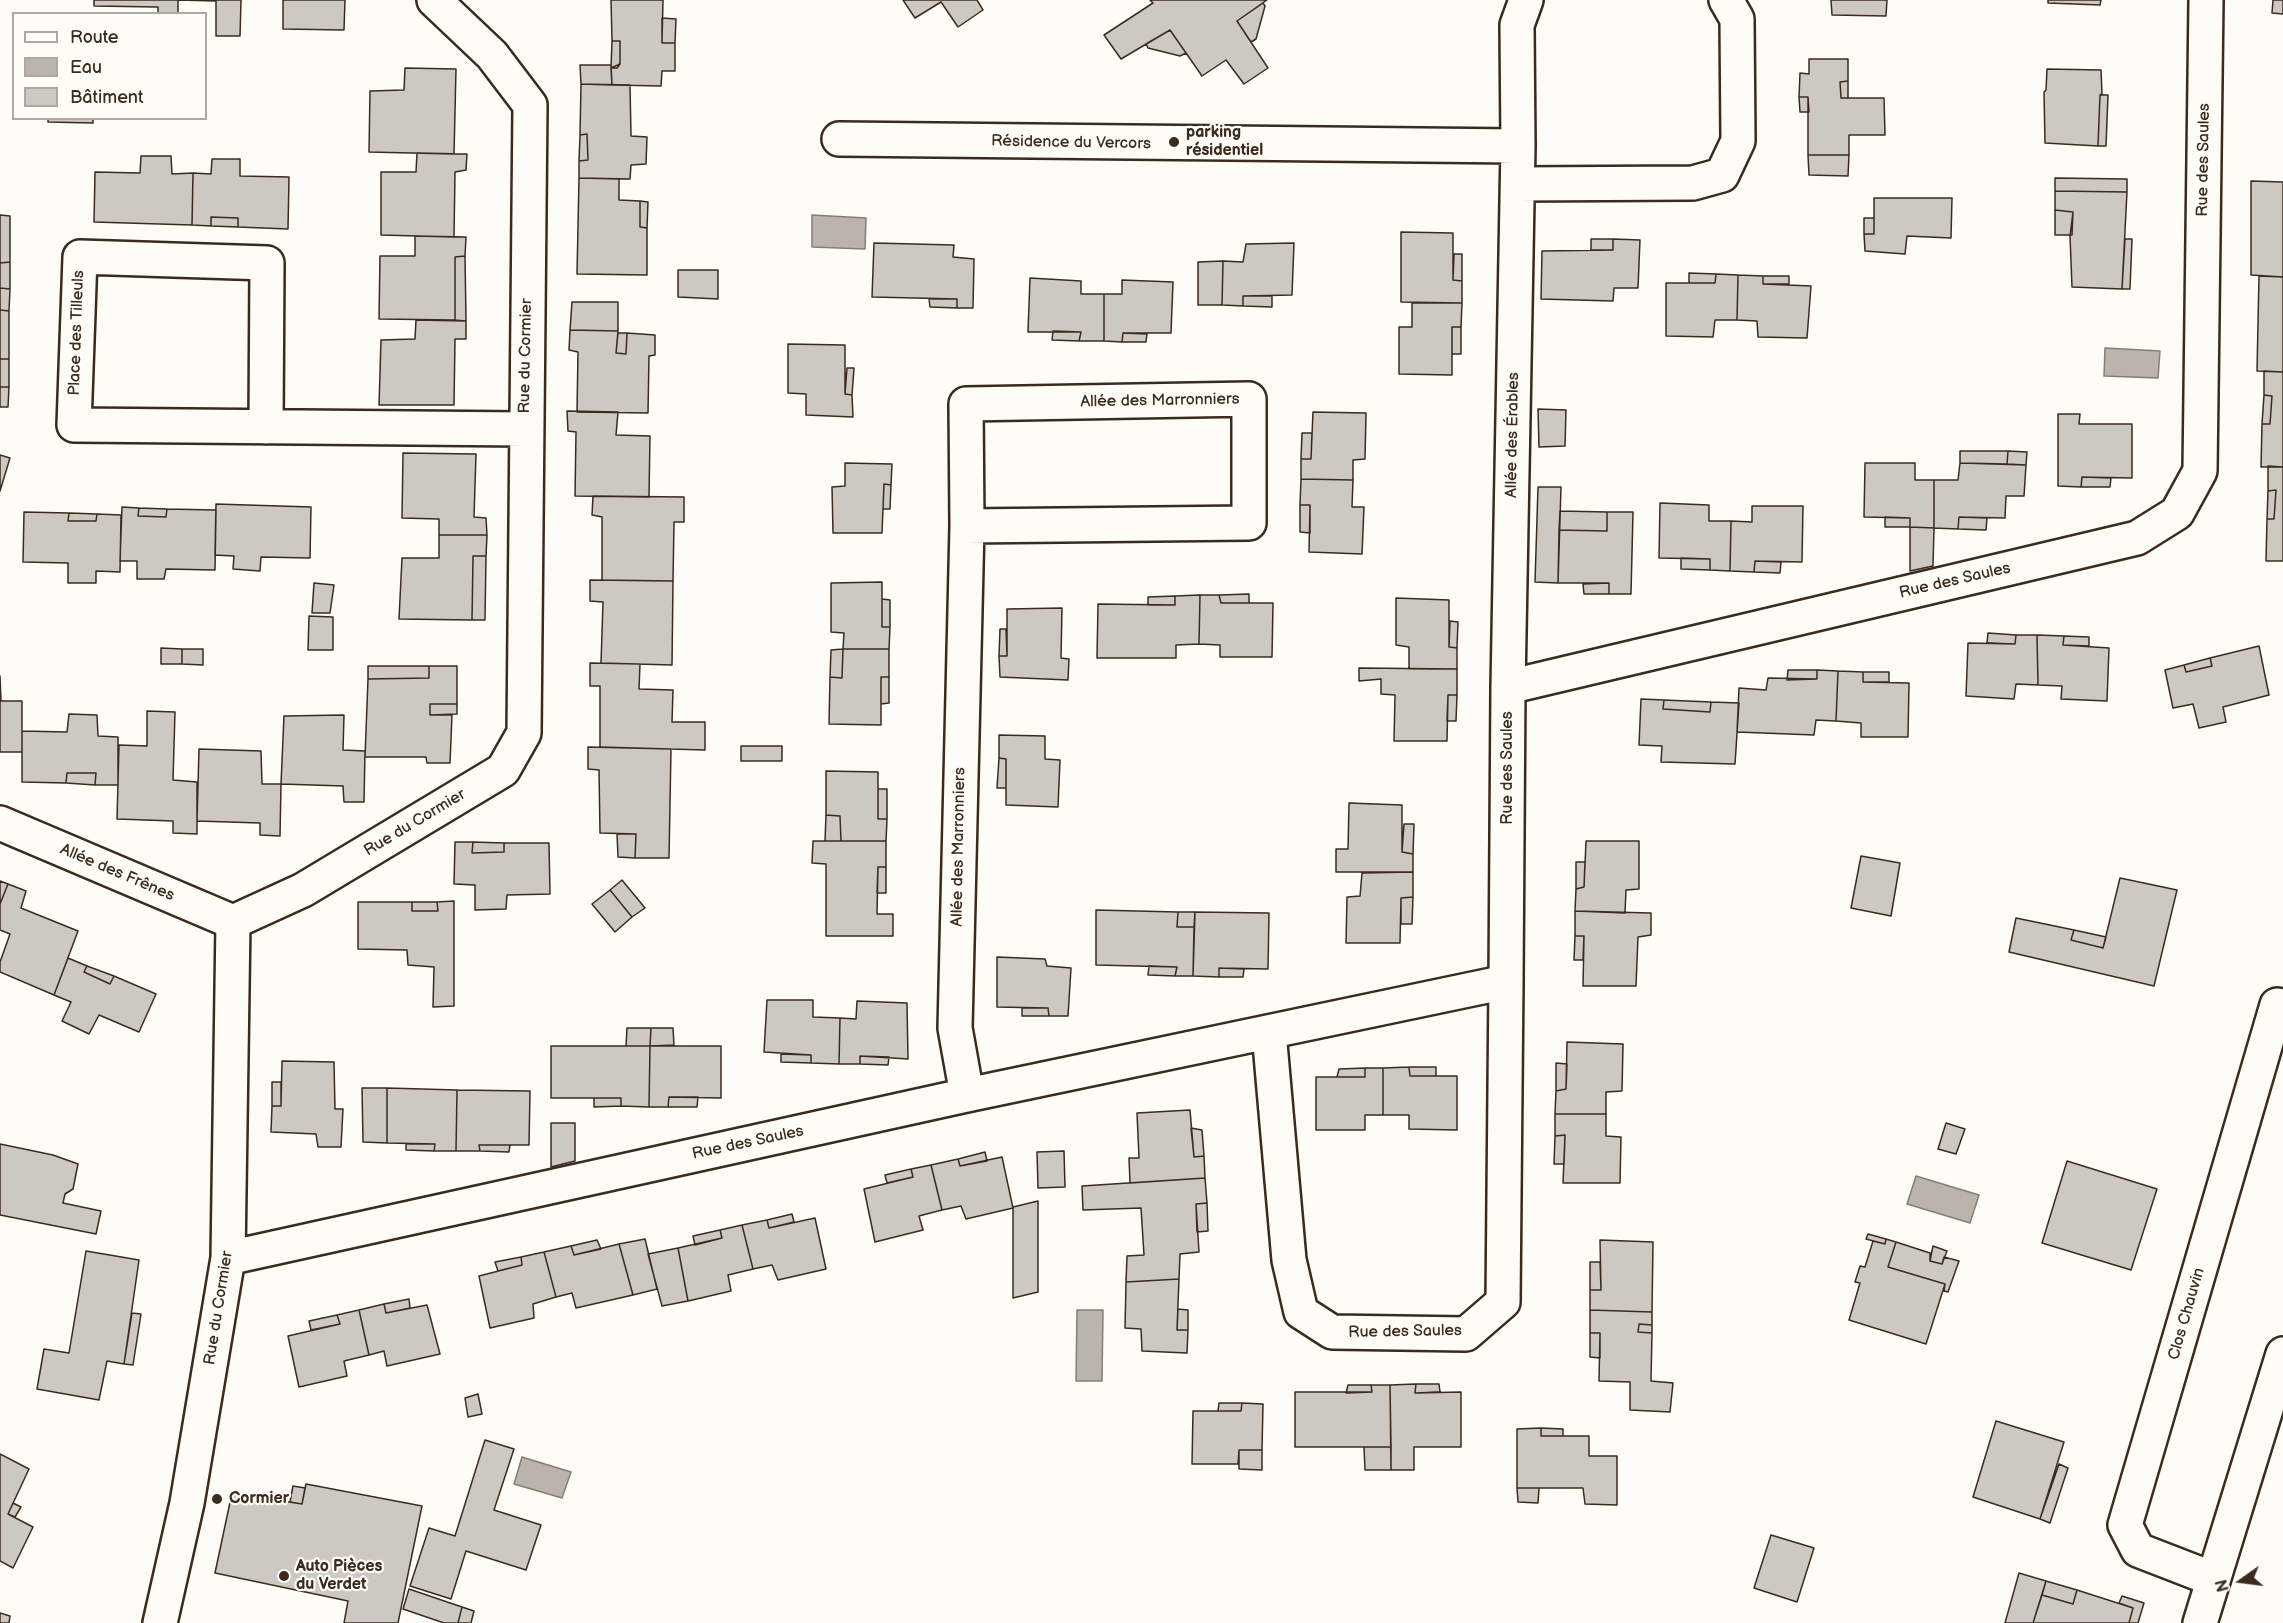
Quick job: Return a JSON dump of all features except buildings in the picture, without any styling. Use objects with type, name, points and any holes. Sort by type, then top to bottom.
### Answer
[{"type":"street","name":"Rue du Cormier","points":[[160,1623],[187,1503],[228,1258],[233,922],[303,890],[503,770],[524,733],[525,429],[530,105],[492,55],[434,0]]},
{"type":"street","name":"Allée des Érables","points":[[1508,687],[1518,184],[1517,25],[1526,0]]},
{"type":"street","points":[[1518,184],[1693,183],[1722,175],[1738,141],[1737,19],[1726,0]]},
{"type":"street","name":"Rue des Saules","points":[[1269,1032],[1289,1260],[1301,1312],[1332,1332],[1466,1334],[1503,1302],[1508,687],[2137,538],[2177,513],[2200,471],[2206,0]]},
{"type":"street","name":"Résidence du Vercors","points":[[839,139],[1518,146]]},
{"type":"street","name":"Place des Tilleuls","points":[[266,427],[267,263],[80,257],[74,425],[266,427],[525,429]]},
{"type":"street","name":"Allée des Marronniers","points":[[967,526],[1249,523],[1249,399],[966,404],[967,526],[955,1028],[967,1095]]},
{"type":"street","name":"Allée des Frênes","points":[[0,823],[233,922]]},
{"type":"street","name":"Rue des Saules","points":[[228,1258],[967,1095],[1506,982]]},
{"type":"street","name":"Clos Chauvin","points":[[2213,1579],[2138,1550],[2125,1525],[2277,1005],[2283,1006]]},
{"type":"street","points":[[2200,1623],[2283,1354]]},
{"type":"water","points":[[812,215],[866,218],[865,249],[812,247]]},
{"type":"water","points":[[2105,348],[2160,351],[2158,378],[2104,376]]},
{"type":"water","points":[[1916,1176],[1979,1195],[1970,1223],[1907,1204]]},
{"type":"water","points":[[1077,1310],[1103,1310],[1102,1381],[1076,1381]]},
{"type":"water","points":[[522,1457],[571,1472],[562,1498],[514,1484]]},
{"type":"place","name":"parking résidentiel","points":[[1174,142]]},
{"type":"place","name":"Cormier","points":[[217,1499]]},
{"type":"place","name":"Auto Pièces du Verdet","points":[[284,1576]]}]
